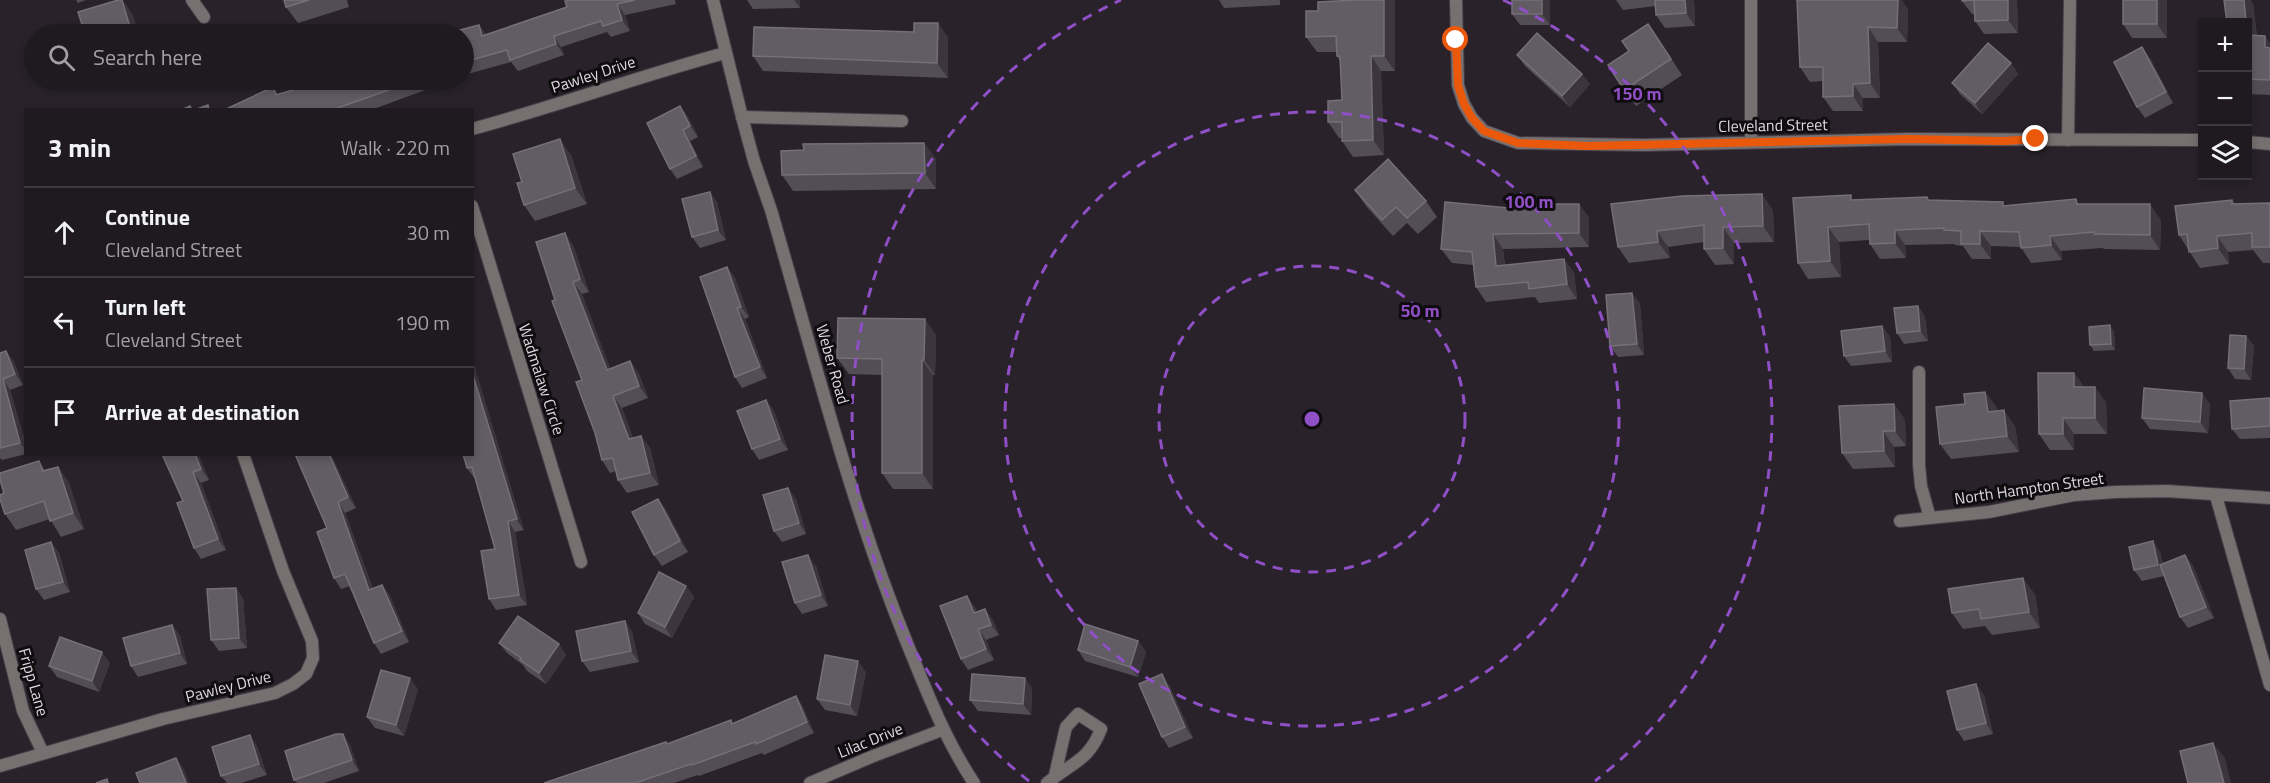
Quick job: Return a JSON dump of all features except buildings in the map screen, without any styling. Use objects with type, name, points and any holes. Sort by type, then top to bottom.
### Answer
[{"type":"street","points":[[192,0],[204,17]]},
{"type":"street","name":"Weber Road","points":[[713,0],[754,161],[771,210],[862,522],[894,613],[942,730],[974,783]]},
{"type":"street","name":"Cleveland Street","points":[[1456,0],[1458,85],[1464,104],[1472,118],[1484,131],[1518,143],[1588,146],[1908,139],[2198,140]]},
{"type":"street","points":[[1751,0],[1751,142]]},
{"type":"street","points":[[2068,140],[2070,0]]},
{"type":"street","name":"Pawley Drive","points":[[474,128],[581,97],[644,75],[725,53]]},
{"type":"street","points":[[742,117],[902,121]]},
{"type":"street","points":[[2252,142],[2270,144]]},
{"type":"street","name":"Wadmalaw Circle","points":[[474,213],[581,562]]},
{"type":"street","points":[[1920,372],[1919,465],[1921,486],[1930,518]]},
{"type":"street","name":"Pawley Drive","points":[[0,766],[163,719],[275,693],[306,674],[313,658],[312,641],[283,571],[244,456]]},
{"type":"street","name":"North Hampton Street","points":[[1900,521],[1989,512],[2074,495],[2166,491],[2270,498]]},
{"type":"street","points":[[2216,496],[2270,685]]},
{"type":"street","name":"Fripp Lane","points":[[0,619],[23,711],[43,753]]},
{"type":"street","points":[[1078,714],[1101,729],[1095,746],[1081,759],[1051,779],[1066,727],[1078,714]]},
{"type":"street","name":"Lilac Drive","points":[[810,783],[942,730]]},
{"type":"route","points":[[1456,40],[1458,85],[1464,104],[1472,118],[1484,131],[1518,143],[1588,146],[1908,139],[2004,141],[2036,139]]}]
